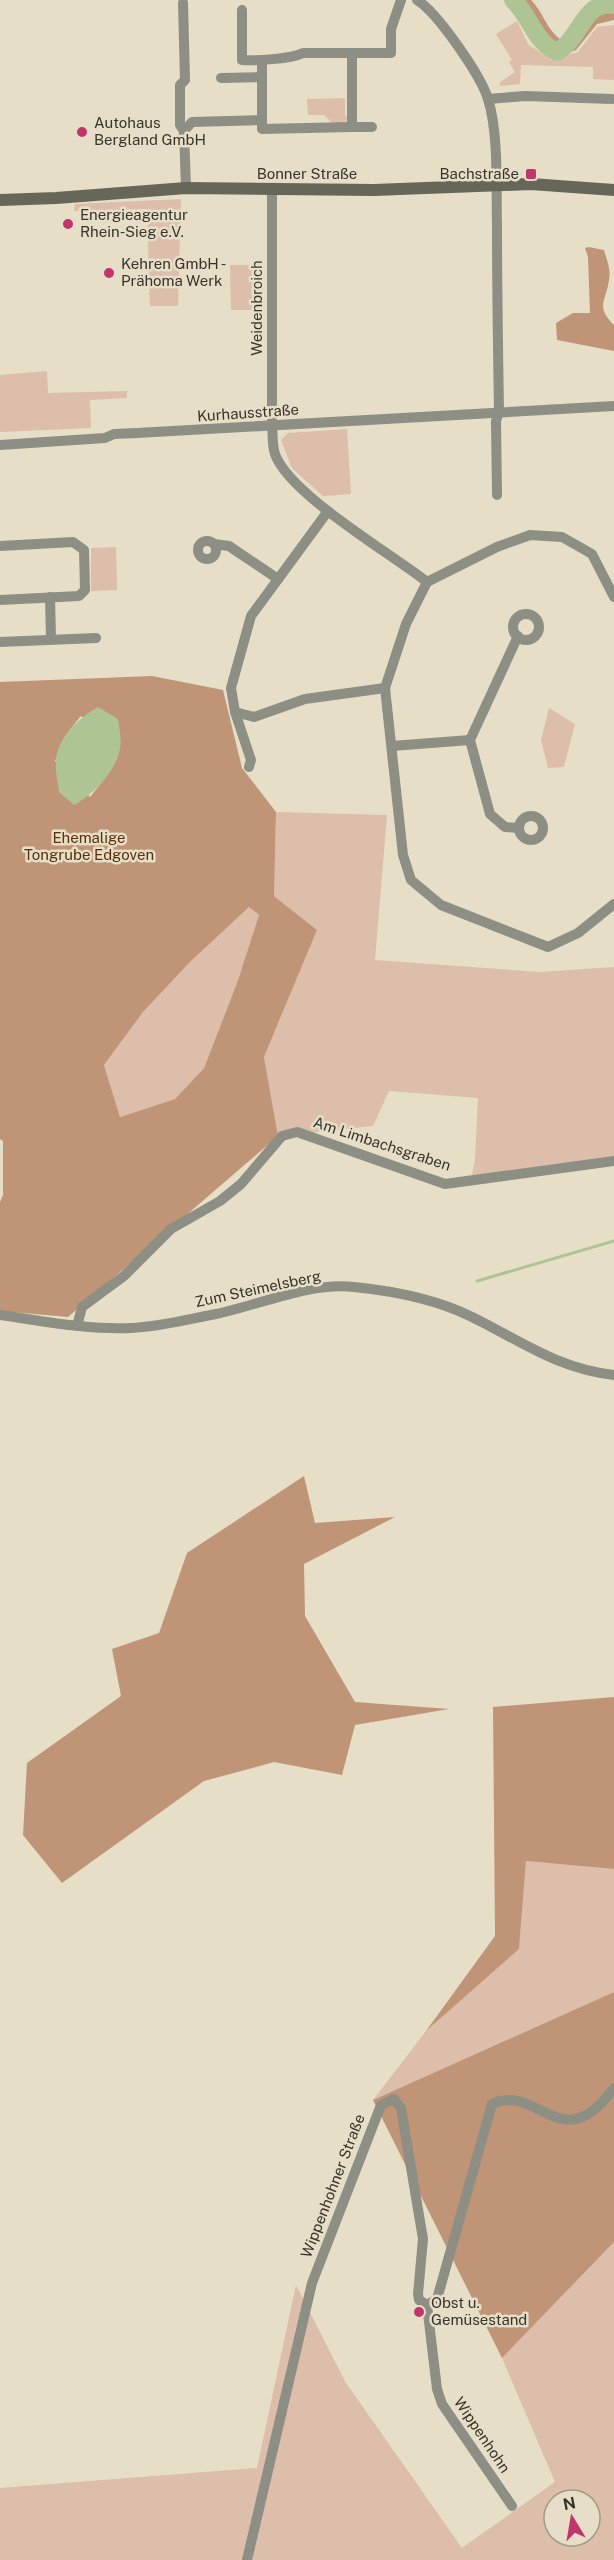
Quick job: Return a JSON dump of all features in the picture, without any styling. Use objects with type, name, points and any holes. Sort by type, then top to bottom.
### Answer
[{"type":"main road","name":"Bonner Straße","points":[[0,200],[186,188],[272,189],[531,184],[614,190]]},
{"type":"street","points":[[242,10],[242,60],[262,61],[270,57],[296,57],[303,53],[391,53],[391,29],[401,0]]},
{"type":"street","points":[[417,0],[426,6],[444,27],[488,99],[497,186],[499,412],[496,421],[497,495]]},
{"type":"street","points":[[183,3],[185,80],[180,85],[180,125],[184,131],[186,188]]},
{"type":"street","points":[[351,53],[352,127]]},
{"type":"street","points":[[262,61],[261,129],[372,127]]},
{"type":"street","points":[[221,78],[262,77]]},
{"type":"street","points":[[488,99],[525,96],[612,99]]},
{"type":"street","points":[[184,131],[192,122],[262,120]]},
{"type":"street","name":"Weidenbroich","points":[[272,189],[272,426],[275,454],[293,482],[328,511],[426,582]]},
{"type":"street","name":"Kurhausstraße","points":[[0,445],[105,438],[114,434],[614,406]]},
{"type":"street","points":[[249,767],[251,760],[235,712],[231,688],[245,632],[251,616],[328,511]]},
{"type":"street","points":[[614,597],[592,554],[562,537],[530,535],[497,547],[426,582],[406,624],[385,688],[403,855],[411,880],[441,905],[548,947],[578,933],[614,904]]},
{"type":"street","points":[[0,546],[73,542],[84,550],[85,590],[79,596],[0,600]]},
{"type":"street","points":[[195,550],[209,559],[216,553],[214,544],[229,546],[278,579]]},
{"type":"street","points":[[50,597],[51,639]]},
{"type":"street","points":[[518,636],[470,740],[490,814],[505,827],[519,828]]},
{"type":"street","points":[[0,642],[96,638]]},
{"type":"street","points":[[235,712],[254,717],[305,699],[385,688]]},
{"type":"street","points":[[392,746],[470,740]]},
{"type":"street","name":"Am Limbachsgraben","points":[[77,1326],[82,1306],[124,1275],[171,1229],[220,1202],[241,1184],[282,1136],[297,1132],[446,1184],[614,1161]]},
{"type":"street","name":"Zum Steimelsberg","points":[[0,1315],[77,1326],[132,1328],[219,1313],[318,1289],[352,1287],[429,1300],[471,1316],[532,1350],[574,1368],[614,1375]]},
{"type":"street","points":[[427,2305],[437,2299],[492,2104],[505,2099],[513,2099],[552,2118],[570,2120],[598,2108],[614,2088]]},
{"type":"street","name":"Wippenhohner Straße","points":[[247,2560],[312,2283],[379,2109],[391,2099],[397,2101],[401,2108],[423,2239],[418,2294],[419,2300],[427,2305]]},
{"type":"street","name":"Wippenhohn","points":[[427,2305],[437,2389],[442,2404],[512,2506]]},
{"type":"shaded area","points":[[517,21],[528,44],[551,60],[578,52],[597,27],[614,25],[614,80],[593,79],[593,67],[521,65],[520,84],[501,86],[499,83],[515,72],[509,62],[512,60],[496,34]]},
{"type":"shaded area","points":[[345,98],[345,116],[349,117],[344,124],[332,123],[324,115],[308,115],[307,99]]},
{"type":"shaded area","points":[[181,199],[178,306],[150,306],[147,209],[74,211],[75,204]]},
{"type":"shaded area","points":[[230,265],[263,265],[263,310],[231,310]]},
{"type":"shaded area","points":[[47,371],[48,393],[127,391],[127,398],[90,400],[91,428],[0,432],[0,375]]},
{"type":"shaded area","points":[[347,429],[351,494],[323,496],[292,468],[281,440],[288,433]]},
{"type":"shaded area","points":[[116,547],[117,590],[91,591],[91,548]]},
{"type":"shaded area","points":[[98,707],[118,719],[120,748],[114,765],[103,781],[89,795],[74,805],[59,792],[56,770],[57,754],[64,737],[76,723]]},
{"type":"shaded area","points":[[549,708],[575,724],[564,767],[548,768],[541,740]]},
{"type":"shaded area","points":[[276,812],[387,815],[375,960],[540,972],[614,967],[614,1160],[471,1179],[475,1160],[478,1098],[389,1091],[373,1126],[278,1136],[264,1057],[317,930],[274,896]]},
{"type":"shaded area","points":[[249,907],[259,915],[237,983],[204,1068],[175,1099],[120,1117],[104,1065],[143,1012],[189,963]]},
{"type":"shaded area","points":[[526,1861],[614,1869],[614,1992],[373,2100],[426,2031],[519,1949]]},
{"type":"shaded area","points":[[614,2242],[614,2560],[0,2560],[0,2488],[257,2468],[296,2285],[346,2383],[462,2548],[542,2491],[542,2548],[602,2548],[602,2488],[547,2488],[555,2482],[502,2358]]},
{"type":"green space","points":[[509,0],[531,0],[551,30],[560,39],[574,28],[588,10],[602,1],[614,0],[614,20],[597,24],[576,50],[555,58],[532,42],[518,8]]},
{"type":"green space","points":[[585,248],[604,250],[608,265],[608,287],[603,308],[614,325],[614,351],[557,340],[556,323],[573,313],[590,313],[588,257]]},
{"type":"green space","name":"Ehemalige Tongrube Edgoven","points":[[152,676],[223,690],[242,768],[276,812],[274,896],[317,930],[264,1057],[278,1136],[68,1317],[0,1311],[0,1202],[3,1195],[3,1141],[0,1139],[0,682]],"holes":[[[81,716],[120,748],[105,778],[90,797],[55,761],[68,732]],[[249,907],[259,915],[237,983],[204,1068],[175,1099],[120,1117],[104,1065],[143,1012],[189,963]]]},
{"type":"green space","points":[[304,1476],[315,1523],[395,1517],[304,1564],[305,1616],[355,1702],[449,1709],[355,1725],[342,1775],[274,1762],[204,1781],[62,1883],[23,1835],[27,1763],[121,1696],[112,1649],[159,1633],[187,1553]]},
{"type":"green space","points":[[614,1697],[614,1869],[526,1861],[519,1949],[426,2031],[495,1936],[493,1707]]},
{"type":"green space","points":[[614,1992],[614,2242],[502,2358],[373,2100]]},
{"type":"waterway","points":[[513,0],[537,35],[549,48],[557,52],[572,38],[595,8],[614,5]]},
{"type":"waterway","points":[[477,1281],[614,1241]]},
{"type":"place","name":"Autohaus Bergland GmbH","points":[[82,132]]},
{"type":"place","name":"Bachstraße","points":[[531,174]]},
{"type":"place","name":"Energieagentur Rhein-Sieg e.V.","points":[[68,224]]},
{"type":"place","name":"Kehren GmbH - Prähoma Werk","points":[[109,273]]},
{"type":"place","name":"Obst u. Gemüsestand","points":[[419,2312]]}]
